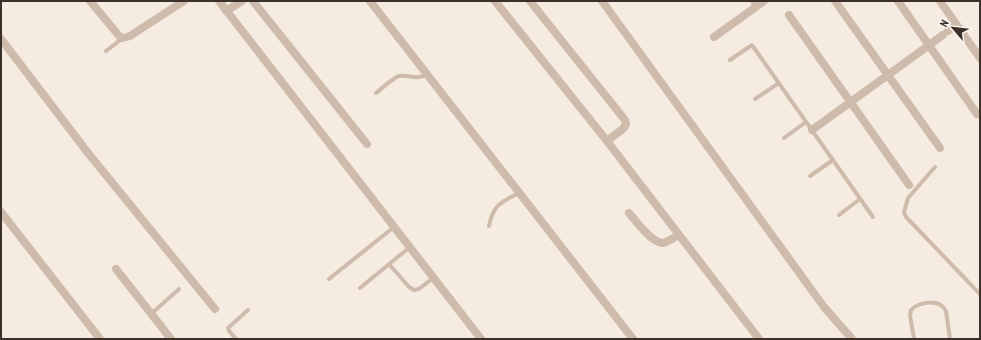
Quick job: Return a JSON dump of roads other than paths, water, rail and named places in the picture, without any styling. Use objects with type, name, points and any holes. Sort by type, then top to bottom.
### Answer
[{"type":"street","points":[[90,1],[120,37],[123,38],[130,36],[184,1]]},
{"type":"street","points":[[219,1],[481,339]]},
{"type":"street","points":[[226,11],[242,1]]},
{"type":"street","points":[[253,1],[367,144]]},
{"type":"street","points":[[370,1],[633,339]]},
{"type":"street","points":[[495,1],[607,141],[759,339]]},
{"type":"street","points":[[530,1],[625,120],[626,124],[624,128],[607,141]]},
{"type":"street","points":[[602,1],[824,307],[852,339]]},
{"type":"street","points":[[714,38],[754,4],[764,1]]},
{"type":"street","points":[[835,1],[940,148]]},
{"type":"street","points":[[898,1],[977,114]]},
{"type":"street","points":[[940,1],[980,58]]},
{"type":"street","points":[[789,15],[909,185]]},
{"type":"street","points":[[812,130],[956,25]]},
{"type":"street","points":[[1,39],[88,153],[215,309]]},
{"type":"street","points":[[1,212],[100,339]]},
{"type":"street","points":[[629,213],[649,236],[657,241],[662,243],[679,235]]},
{"type":"street","points":[[116,269],[171,339]]},
{"type":"lane","points":[[106,51],[123,38]]},
{"type":"lane","points":[[730,60],[752,45],[873,216]]},
{"type":"lane","points":[[376,93],[397,77],[402,76],[421,78],[427,74]]},
{"type":"lane","points":[[756,99],[779,83]]},
{"type":"lane","points":[[784,138],[806,122]]},
{"type":"lane","points":[[810,176],[833,160]]},
{"type":"lane","points":[[935,167],[908,198],[904,212],[906,217],[980,294]]},
{"type":"lane","points":[[489,226],[491,215],[495,207],[502,201],[519,193]]},
{"type":"lane","points":[[839,216],[860,199]]},
{"type":"lane","points":[[329,279],[394,227]]},
{"type":"lane","points":[[360,288],[410,247]]},
{"type":"lane","points":[[389,264],[409,288],[414,290],[419,289],[433,278]]},
{"type":"lane","points":[[151,314],[179,289]]},
{"type":"lane","points":[[914,339],[910,315],[911,310],[919,305],[932,303],[940,304],[946,311],[950,339]]},
{"type":"lane","points":[[236,339],[228,328],[248,310]]}]
